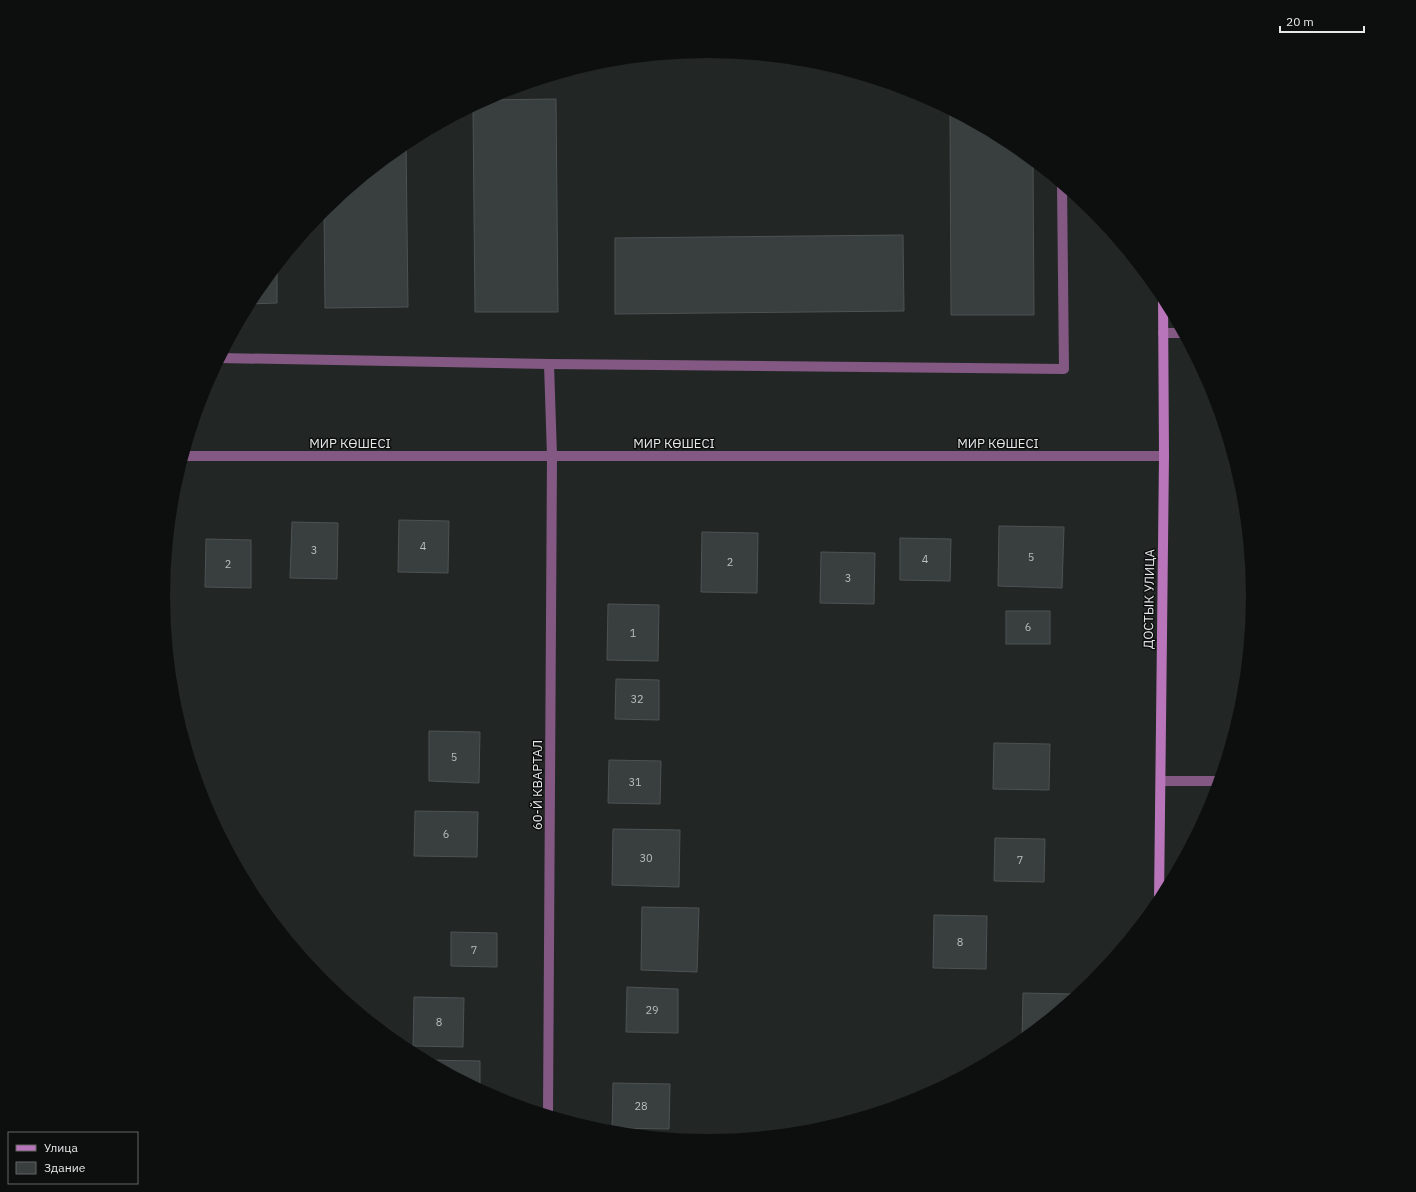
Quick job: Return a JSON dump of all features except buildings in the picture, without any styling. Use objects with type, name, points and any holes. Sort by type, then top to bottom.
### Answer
[{"type":"street","points":[[225,358],[549,364],[1064,369],[1062,191]]},
{"type":"street","name":"ДОСТЫК УЛИЦА","points":[[1159,888],[1164,456],[1163,310]]},
{"type":"street","points":[[1163,333],[1177,333]]},
{"type":"street","name":"60-Й КВАРТАЛ","points":[[548,1109],[552,456],[549,364]]},
{"type":"street","name":"МИР КӨШЕСІ","points":[[188,456],[1164,456]]},
{"type":"street","points":[[1161,781],[1213,781]]}]
